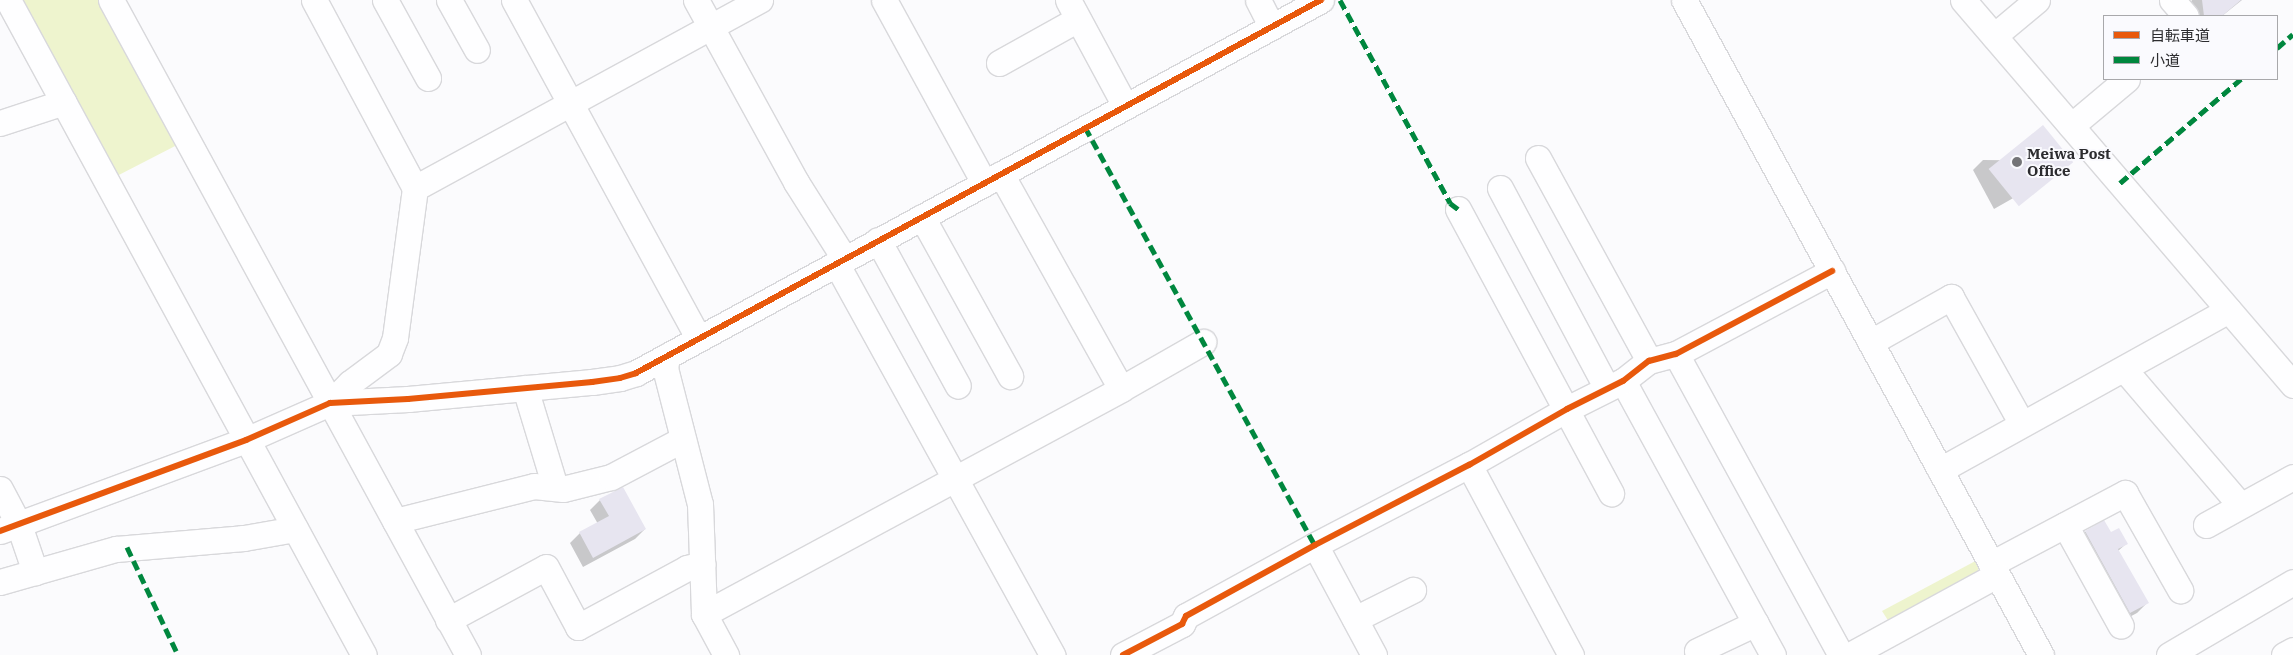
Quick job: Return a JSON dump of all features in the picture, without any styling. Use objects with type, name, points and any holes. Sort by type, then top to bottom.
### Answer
[{"type":"street","points":[[8,0],[364,655]]},
{"type":"street","points":[[111,0],[468,655]]},
{"type":"street","points":[[9,528],[246,440],[330,403],[350,383],[389,354],[395,338],[415,188],[314,0]]},
{"type":"street","points":[[385,0],[428,78]]},
{"type":"street","points":[[449,0],[477,50]]},
{"type":"street","points":[[514,0],[698,338]]},
{"type":"street","points":[[696,0],[840,260],[954,479],[1052,655]]},
{"type":"street","points":[[415,188],[760,0]]},
{"type":"street","points":[[884,0],[1121,389]]},
{"type":"street","points":[[1258,0],[1272,27]]},
{"type":"street","points":[[330,403],[408,400],[620,378],[636,373],[840,260],[1321,0]]},
{"type":"street","points":[[1684,0],[2041,655]]},
{"type":"street","points":[[1964,0],[2293,385]]},
{"type":"street","points":[[1994,36],[2037,0]]},
{"type":"street","points":[[2172,0],[2185,15]]},
{"type":"street","points":[[999,63],[1073,10],[1125,106]]},
{"type":"street","points":[[2071,126],[2125,80]]},
{"type":"street","points":[[0,123],[64,102]]},
{"type":"street","points":[[1538,158],[1649,361]]},
{"type":"street","points":[[1500,188],[1773,655]]},
{"type":"street","points":[[1458,209],[1611,493]]},
{"type":"street","points":[[922,217],[1010,376]]},
{"type":"street","points":[[878,240],[958,386]]},
{"type":"street","points":[[1134,652],[1182,624],[1186,616],[1315,545],[1469,465],[1567,409],[1615,385],[1649,361],[1676,354],[1832,271]]},
{"type":"street","points":[[1871,342],[1951,297],[2022,424]]},
{"type":"street","points":[[1940,470],[2229,310]]},
{"type":"street","points":[[704,614],[1121,389],[1203,342]]},
{"type":"street","points":[[1676,354],[1841,655]]},
{"type":"street","points":[[666,356],[665,368],[700,504],[704,614],[726,655]]},
{"type":"street","points":[[2124,369],[2240,506]]},
{"type":"street","points":[[524,388],[555,487]]},
{"type":"street","points":[[395,521],[534,486],[563,489],[611,477],[683,439]]},
{"type":"street","points":[[1469,465],[1571,655]]},
{"type":"street","points":[[2206,525],[2293,476]]},
{"type":"street","points":[[0,489],[9,528],[35,572]]},
{"type":"street","points":[[1850,655],[1994,570],[2065,525],[2125,493],[2180,590]]},
{"type":"street","points":[[2065,525],[2121,626]]},
{"type":"street","points":[[0,582],[116,548],[244,538],[295,528]]},
{"type":"street","points":[[1315,545],[1374,655]]},
{"type":"street","points":[[448,620],[546,567],[578,627],[687,568],[703,564]]},
{"type":"street","points":[[2169,655],[2293,582]]},
{"type":"street","points":[[1355,619],[1413,590]]},
{"type":"street","points":[[1697,651],[1756,623]]},
{"type":"street","points":[[2284,655],[2293,650]]},
{"type":"green space","points":[[19,0],[102,0],[179,144],[113,178]]},
{"type":"green space","points":[[1981,558],[1976,578],[1891,625],[1882,611]]},
{"type":"building","points":[[2202,0],[2241,0],[2223,15],[2204,15]]},
{"type":"building","points":[[2043,125],[2073,162],[2019,206],[1989,169]]},
{"type":"building","points":[[623,487],[646,529],[593,558],[579,532],[609,516],[599,499]]},
{"type":"building","points":[[2104,520],[2111,532],[2119,528],[2128,544],[2118,549],[2149,603],[2130,613],[2085,531]]},
{"type":"marked path","points":[[1340,0],[1450,203],[1458,209]]},
{"type":"marked path","points":[[2278,47],[2293,34]]},
{"type":"marked path","points":[[2120,183],[2240,80]]},
{"type":"marked path","points":[[1085,127],[1315,545]]},
{"type":"marked path","points":[[127,547],[178,655]]},
{"type":"cycle path","points":[[0,531],[246,440],[330,403],[408,399],[592,382],[620,378],[636,373],[1321,0]]},
{"type":"cycle path","points":[[1123,655],[1182,624],[1186,616],[1315,545],[1469,465],[1567,409],[1623,381],[1649,361],[1676,354],[1832,271]]},
{"type":"place","name":"Meiwa Post Office","points":[[2017,162]]}]
